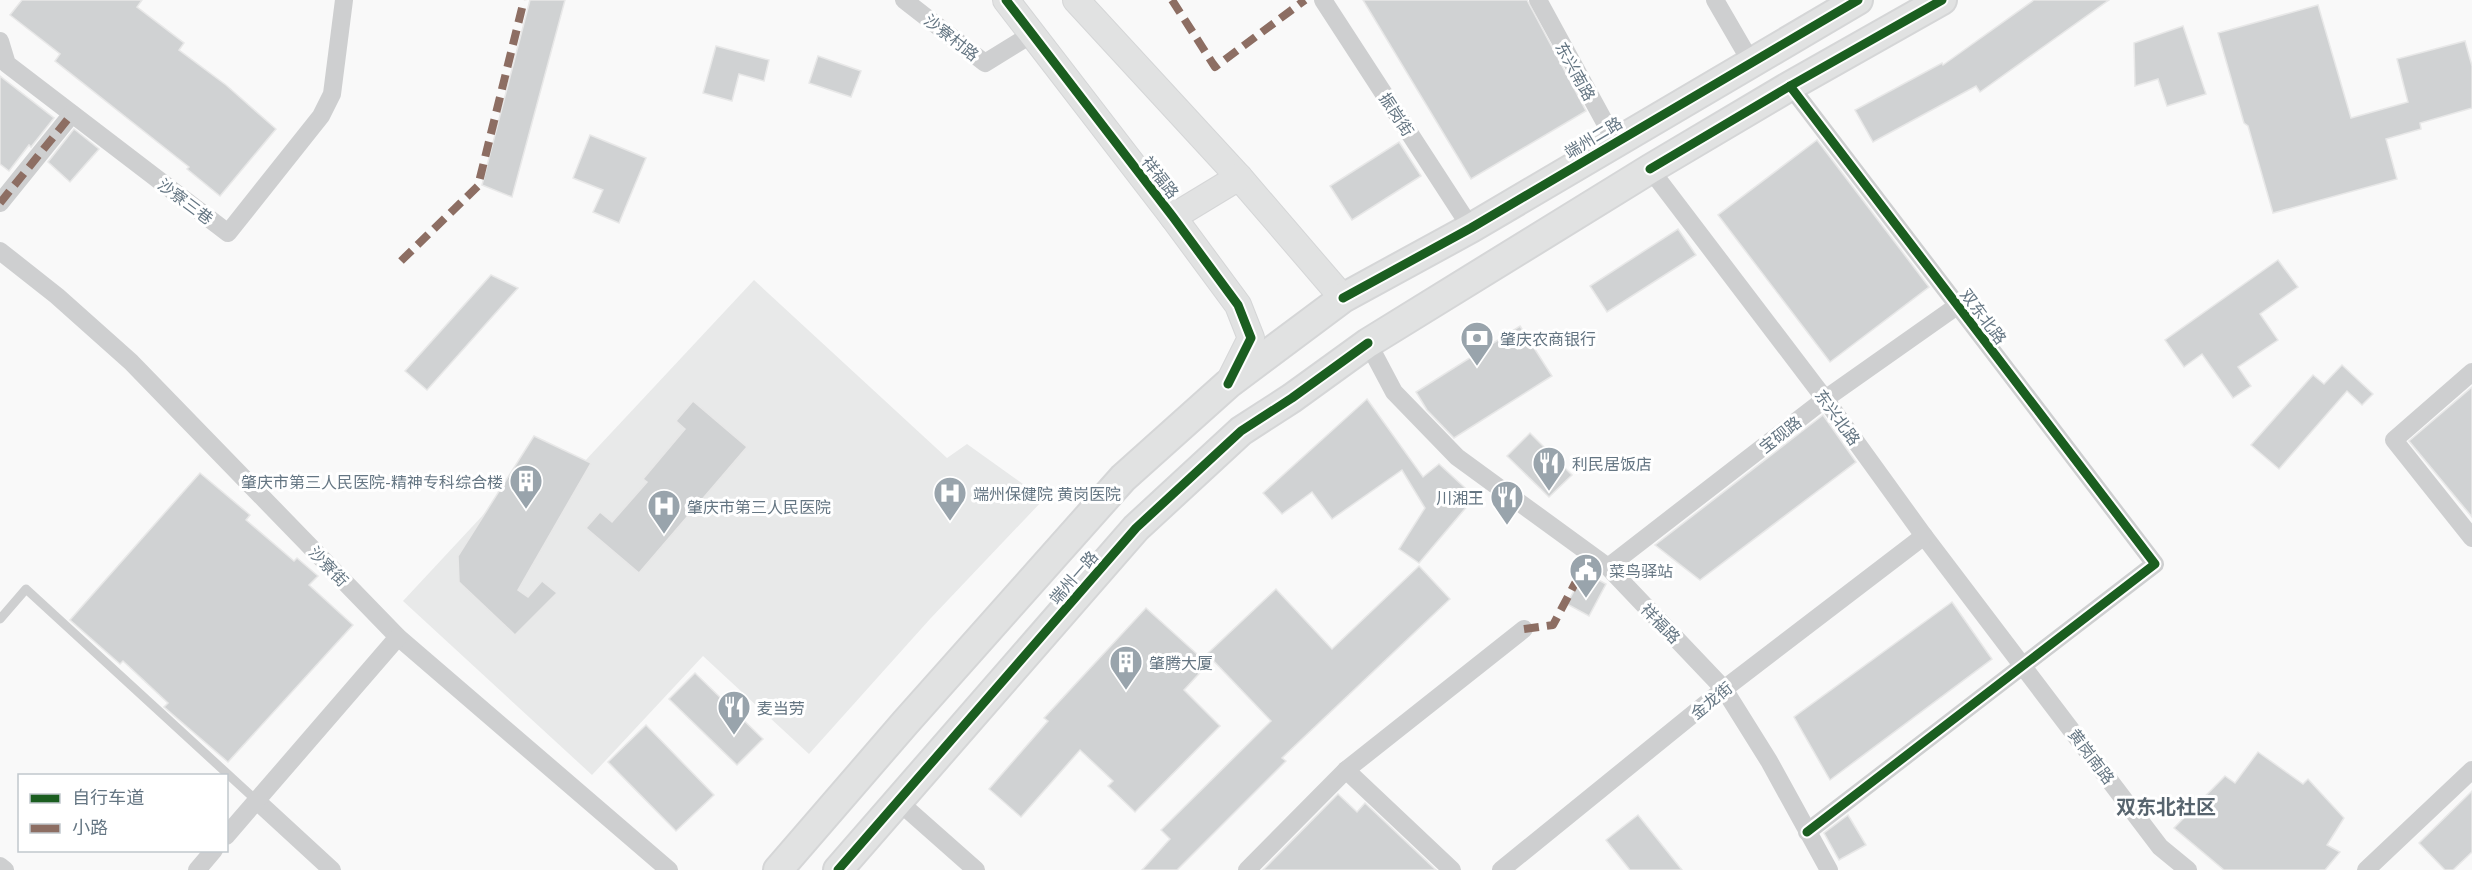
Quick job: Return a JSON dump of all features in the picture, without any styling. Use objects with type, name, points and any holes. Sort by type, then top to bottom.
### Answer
[{"type":"main road","name":"端州二路","points":[[1228,384],[1343,298],[1471,228],[1615,141],[1858,0]]},
{"type":"main road","points":[[1368,344],[1790,86],[1942,0]]},
{"type":"main road","name":"端州一路","points":[[838,870],[1136,528],[1241,430],[1292,398],[1368,344]]},
{"type":"main road","name":"端州一路","points":[[778,870],[912,714],[1124,478],[1228,384]]},
{"type":"street","name":"沙寮三巷","points":[[0,41],[7,64],[228,233],[321,116],[332,94],[344,0]]},
{"type":"street","name":"沙寮村路","points":[[904,0],[985,63],[1032,34]]},
{"type":"street","name":"祥福路","points":[[1006,0],[1238,305],[1251,338],[1228,384]]},
{"type":"street","points":[[1076,0],[1239,177],[1343,298]]},
{"type":"street","name":"振岗街","points":[[1323,0],[1471,228]]},
{"type":"street","name":"东兴南路","points":[[1538,0],[1615,141]]},
{"type":"street","points":[[1715,0],[1751,62]]},
{"type":"street","name":"双东北路","points":[[1790,86],[2155,564],[2023,666]]},
{"type":"street","points":[[0,203],[72,114]]},
{"type":"street","name":"东兴北路","points":[[1650,170],[1825,399],[1924,536],[2023,666]]},
{"type":"street","points":[[1173,217],[1239,177]]},
{"type":"street","name":"沙寮街","points":[[0,251],[57,296],[131,362],[399,637],[669,870]]},
{"type":"street","name":"宝砚路","points":[[1608,567],[1825,399],[1957,306]]},
{"type":"street","name":"祥福路","points":[[1368,344],[1394,392],[1457,457],[1608,567],[1724,689],[1769,760],[1829,870]]},
{"type":"street","points":[[2472,372],[2394,440],[2472,538]]},
{"type":"street","name":"金龙街","points":[[1501,870],[1724,689],[1924,536]]},
{"type":"street","points":[[1251,869],[1346,770],[1524,629]]},
{"type":"street","points":[[228,834],[399,637]]},
{"type":"street","points":[[1807,832],[2023,666]]},
{"type":"street","name":"黄岗南路","points":[[2023,666],[2160,847],[2188,870]]},
{"type":"street","points":[[1346,770],[1452,870]]},
{"type":"street","points":[[2366,870],[2472,770]]},
{"type":"street","points":[[257,801],[332,870]]},
{"type":"street","points":[[898,801],[975,870]]},
{"type":"street","points":[[197,870],[212,852]]},
{"type":"street","points":[[0,866],[5,870]]},
{"type":"lane","points":[[0,620],[26,589],[228,774]]},
{"type":"lane","points":[[228,774],[257,801]]},
{"type":"shaded area","name":"肇庆市第三人民医院","points":[[754,280],[947,458],[967,444],[1044,499],[930,619],[809,754],[703,656],[592,775],[403,601],[498,499],[526,524]]},
{"type":"building","points":[[22,0],[142,0],[137,7],[184,43],[179,50],[226,85],[276,129],[220,196],[187,169],[189,167],[55,61],[60,54],[10,15]]},
{"type":"building","points":[[530,0],[565,0],[512,197],[482,185]]},
{"type":"building","points":[[1363,0],[1527,0],[1586,111],[1471,179]]},
{"type":"building","points":[[2034,0],[2109,0],[1980,92],[1976,86],[1873,142],[1855,110],[1942,63],[1943,65]]},
{"type":"building","points":[[2318,5],[2351,118],[2408,102],[2397,59],[2465,41],[2472,66],[2472,108],[2420,123],[2421,129],[2386,139],[2397,179],[2273,213],[2218,33]]},
{"type":"building","points":[[2183,26],[2206,94],[2167,106],[2158,79],[2135,86],[2134,43]]},
{"type":"building","points":[[716,46],[769,60],[764,81],[739,74],[732,101],[703,93]]},
{"type":"building","points":[[818,56],[861,71],[851,97],[809,83]]},
{"type":"building","points":[[0,76],[54,118],[9,171],[0,164]]},
{"type":"building","points":[[74,129],[99,149],[70,182],[48,162]]},
{"type":"building","points":[[590,135],[646,158],[619,223],[593,212],[603,190],[573,178]]},
{"type":"building","points":[[1817,140],[1929,287],[1830,362],[1718,215]]},
{"type":"building","points":[[1399,142],[1421,176],[1352,220],[1330,186]]},
{"type":"building","points":[[1678,229],[1696,255],[1607,312],[1590,286]]},
{"type":"building","points":[[2278,260],[2298,287],[2260,314],[2278,340],[2238,367],[2251,386],[2233,398],[2202,354],[2184,367],[2165,340]]},
{"type":"building","points":[[491,275],[518,288],[427,390],[405,371]]},
{"type":"building","points":[[1520,326],[1552,376],[1454,438],[1427,410],[1416,392]]},
{"type":"building","points":[[2342,365],[2373,394],[2362,405],[2347,391],[2279,469],[2251,445],[2313,375],[2324,384]]},
{"type":"building","points":[[2472,387],[2472,517],[2409,441]]},
{"type":"building","points":[[1367,399],[1423,477],[1439,464],[1475,497],[1419,563],[1399,549],[1425,508],[1402,470],[1332,519],[1312,492],[1282,514],[1263,493]]},
{"type":"building","points":[[693,401],[747,447],[639,573],[586,528],[600,512],[612,522],[647,482],[643,479],[685,429],[676,421]]},
{"type":"building","points":[[1823,415],[1856,462],[1700,580],[1655,545]]},
{"type":"building","points":[[1530,433],[1572,475],[1549,497],[1507,456]]},
{"type":"building","name":"肇庆市第三人民医院-精神专科综合楼","points":[[534,436],[591,463],[518,590],[528,597],[542,581],[557,593],[515,635],[459,582],[458,556]]},
{"type":"building","points":[[200,473],[250,515],[246,520],[294,561],[297,558],[318,576],[309,585],[353,625],[228,762],[164,707],[168,703],[123,661],[120,664],[70,620]]},
{"type":"building","points":[[1419,566],[1450,599],[1282,758],[1286,761],[1177,870],[1142,870],[1170,839],[1161,830],[1271,721],[1207,654],[1276,589],[1332,649]]},
{"type":"building","points":[[1584,572],[1606,584],[1589,616],[1567,604]]},
{"type":"building","points":[[1952,602],[1992,659],[1830,780],[1794,717]]},
{"type":"building","points":[[1146,608],[1208,664],[1184,690],[1220,726],[1135,812],[1108,786],[1113,781],[1080,750],[1021,817],[989,789],[1048,721],[1044,718]]},
{"type":"building","points":[[695,673],[763,739],[737,765],[669,699]]},
{"type":"building","points":[[646,725],[714,795],[676,831],[608,762]]},
{"type":"building","points":[[2258,752],[2303,784],[2308,779],[2344,818],[2327,845],[2340,852],[2325,870],[2224,870],[2174,828],[2225,776],[2235,783]]},
{"type":"building","points":[[2472,791],[2472,852],[2453,870],[2445,870],[2419,843]]},
{"type":"building","points":[[1338,794],[1357,812],[1365,803],[1436,870],[1263,870]]},
{"type":"building","points":[[1638,815],[1682,870],[1630,870],[1606,840]]},
{"type":"building","points":[[1848,815],[1866,845],[1839,860],[1824,833]]},
{"type":"marked path","points":[[401,261],[478,186],[524,0]]},
{"type":"marked path","points":[[1172,0],[1215,67],[1305,0]]},
{"type":"marked path","points":[[0,203],[72,114]]},
{"type":"marked path","points":[[1524,629],[1553,625],[1590,555]]},
{"type":"cycle path","points":[[1006,0],[1238,305],[1251,338],[1228,384]]},
{"type":"cycle path","points":[[1343,298],[1471,228],[1858,0]]},
{"type":"cycle path","points":[[1650,169],[1942,0]]},
{"type":"cycle path","points":[[1790,86],[2155,564],[1807,832]]},
{"type":"cycle path","points":[[838,870],[1136,528],[1241,431],[1292,398],[1368,343]]},
{"type":"place","name":"肇庆农商银行","points":[[1477,367]]},
{"type":"place","name":"利民居饭店","points":[[1549,492]]},
{"type":"place","name":"肇庆市第三人民医院-精神专科综合楼","points":[[526,510]]},
{"type":"place","name":"端州保健院 黄岗医院","points":[[950,522]]},
{"type":"place","name":"川湘王","points":[[1507,526]]},
{"type":"place","name":"肇庆市第三人民医院","points":[[664,535]]},
{"type":"place","name":"菜鸟驿站","points":[[1586,599]]},
{"type":"place","name":"肇腾大厦","points":[[1126,691]]},
{"type":"place","name":"麦当劳","points":[[734,736]]},
{"type":"district","name":"双东北社区","points":[[2166,806]]}]
